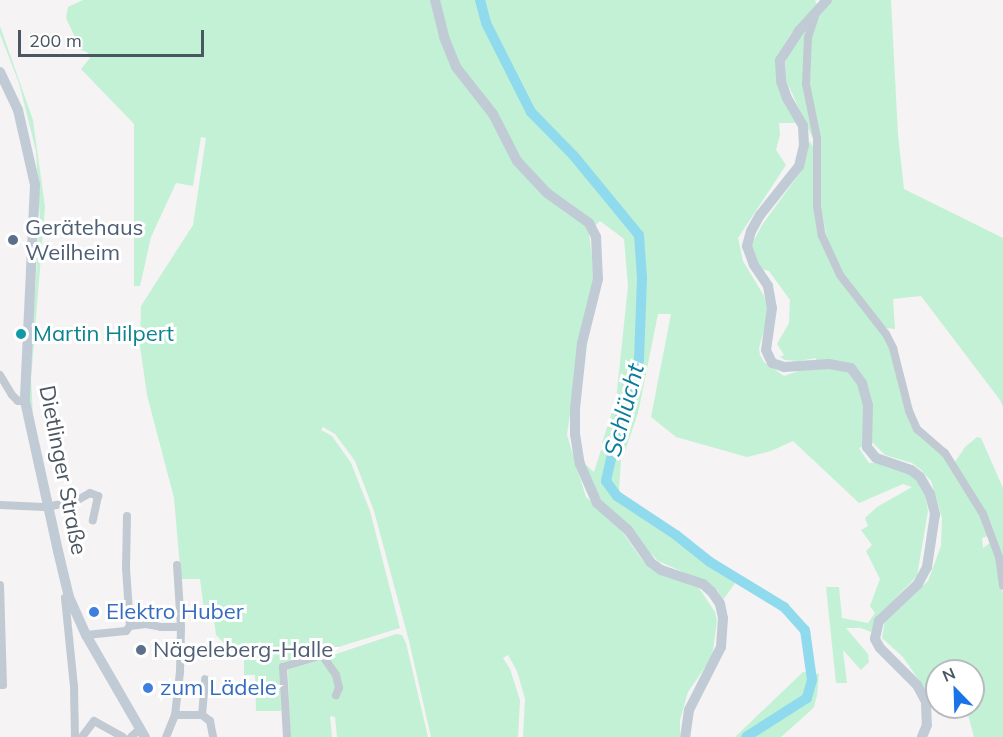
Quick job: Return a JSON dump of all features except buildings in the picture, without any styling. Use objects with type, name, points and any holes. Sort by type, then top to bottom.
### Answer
[{"type":"street","points":[[435,0],[444,37],[456,67],[493,114],[517,161],[547,193],[589,223],[596,237],[598,279],[582,343],[574,408],[580,464],[597,503],[628,530],[650,562],[661,570],[702,585],[712,592],[720,604],[723,618],[721,647],[688,710],[685,737]]},
{"type":"street","points":[[827,0],[815,16],[799,31],[780,60],[781,81],[787,98],[803,126],[804,145],[799,166],[760,215],[751,231],[747,246],[754,265],[768,286],[772,308],[766,350],[772,363],[784,367],[829,364],[851,368],[862,383],[868,405],[867,447],[876,458],[911,470],[920,477],[930,494],[935,514],[927,567],[918,584],[879,621],[875,639],[880,648],[917,685],[926,702],[927,725],[922,737]]},
{"type":"street","points":[[815,16],[808,37],[806,84],[817,138],[817,206],[822,236],[840,275],[893,348],[909,411],[917,429],[945,453],[983,514],[999,557],[1003,586]]},
{"type":"street","name":"Dietlinger Straße","points":[[0,72],[18,110],[35,185],[25,401],[69,597],[86,635],[142,733]]},
{"type":"street","points":[[0,375],[12,395],[18,401],[25,401]]},
{"type":"street","points":[[0,505],[49,505],[74,502],[90,493],[98,496],[93,520]]},
{"type":"street","points":[[86,635],[126,631],[130,626],[126,568],[127,516]]},
{"type":"street","points":[[166,737],[175,715],[180,672],[182,627],[177,564]]},
{"type":"street","points":[[0,585],[2,685]]},
{"type":"street","points":[[69,597],[65,598],[74,686],[75,737]]},
{"type":"street","points":[[130,626],[146,624],[182,627]]},
{"type":"street","points":[[287,737],[283,667],[322,655],[336,675],[339,688],[336,695]]},
{"type":"street","points":[[202,715],[205,679]]},
{"type":"street","points":[[175,715],[202,715],[210,721],[213,737]]},
{"type":"street","points":[[82,737],[94,721],[123,737]]},
{"type":"street","points":[[131,737],[142,733]]},
{"type":"green space","points":[[83,0],[815,0],[817,5],[790,35],[779,54],[798,123],[779,123],[780,135],[776,150],[786,165],[738,238],[743,261],[764,296],[769,311],[759,348],[760,355],[764,362],[784,376],[817,365],[816,358],[799,361],[785,360],[780,357],[784,355],[777,344],[789,323],[790,300],[769,271],[761,269],[751,246],[762,225],[802,170],[810,141],[813,147],[817,230],[829,259],[848,291],[893,349],[900,392],[911,425],[951,463],[981,514],[988,536],[982,538],[983,548],[990,543],[996,557],[1003,595],[1003,737],[974,737],[969,719],[985,719],[985,659],[925,659],[925,689],[903,657],[882,638],[885,621],[928,581],[941,546],[942,518],[931,481],[912,463],[885,455],[873,443],[859,448],[869,463],[883,463],[913,474],[925,490],[928,511],[917,576],[881,613],[871,632],[861,628],[846,628],[868,654],[869,662],[861,670],[843,650],[847,683],[836,683],[826,587],[839,587],[842,618],[868,623],[875,613],[870,606],[880,579],[866,551],[872,545],[861,530],[868,526],[865,518],[877,507],[912,487],[903,484],[859,503],[793,441],[771,451],[747,457],[676,437],[651,417],[671,314],[658,314],[638,413],[625,451],[602,443],[616,400],[628,286],[624,239],[600,221],[589,231],[594,277],[582,330],[567,435],[586,497],[619,527],[651,569],[699,588],[715,612],[717,621],[712,657],[688,692],[680,720],[680,737],[523,737],[525,699],[517,671],[508,655],[503,658],[510,669],[520,700],[518,737],[431,737],[409,641],[374,511],[355,461],[335,434],[323,427],[321,430],[332,436],[351,463],[370,511],[400,628],[280,665],[281,711],[256,711],[255,675],[244,675],[244,657],[228,653],[229,648],[216,635],[214,619],[205,617],[200,579],[181,579],[174,498],[147,395],[140,346],[141,306],[193,225],[206,138],[201,137],[193,186],[176,183],[151,237],[140,286],[134,286],[134,124],[81,69],[90,58],[87,52],[81,50],[66,18],[68,7]]},
{"type":"green space","points":[[832,0],[891,0],[898,135],[904,189],[1003,238],[1003,407],[921,296],[893,299],[895,329],[885,328],[846,278],[828,243],[820,203],[821,138],[808,86],[811,38],[818,18]]},
{"type":"green space","points":[[809,24],[804,49],[815,143],[785,78],[786,58]]},
{"type":"green space","points":[[0,26],[33,120],[45,207],[31,379],[33,417],[31,417],[29,378],[40,220],[36,151],[19,83],[0,34]]},
{"type":"green space","points":[[977,437],[981,438],[1003,488],[1003,570],[1001,555],[955,462],[965,447]]},
{"type":"green space","points":[[601,450],[621,458],[619,492],[686,538],[738,579],[723,600],[717,589],[706,582],[658,561],[604,505],[583,467],[587,466],[594,472]]},
{"type":"green space","points":[[396,634],[402,635],[406,643],[428,737],[337,737],[335,717],[330,716],[332,737],[290,737],[288,670]]},
{"type":"green space","points":[[803,672],[819,674],[814,707],[809,712],[781,737],[735,737]]},
{"type":"waterway","name":"Schlücht","points":[[480,0],[486,23],[531,112],[574,156],[639,235],[642,278],[639,360],[623,405],[606,481],[617,496],[676,535],[710,562],[784,607],[805,630],[812,680],[807,698],[746,737]]},
{"type":"place","name":"Gerätehaus Weilheim","points":[[13,240]]},
{"type":"place","name":"Martin Hilpert","points":[[21,334]]},
{"type":"place","name":"Elektro Huber","points":[[94,612]]},
{"type":"place","name":"Nägeleberg-Halle","points":[[141,650]]},
{"type":"place","name":"zum Lädele","points":[[148,688]]}]
